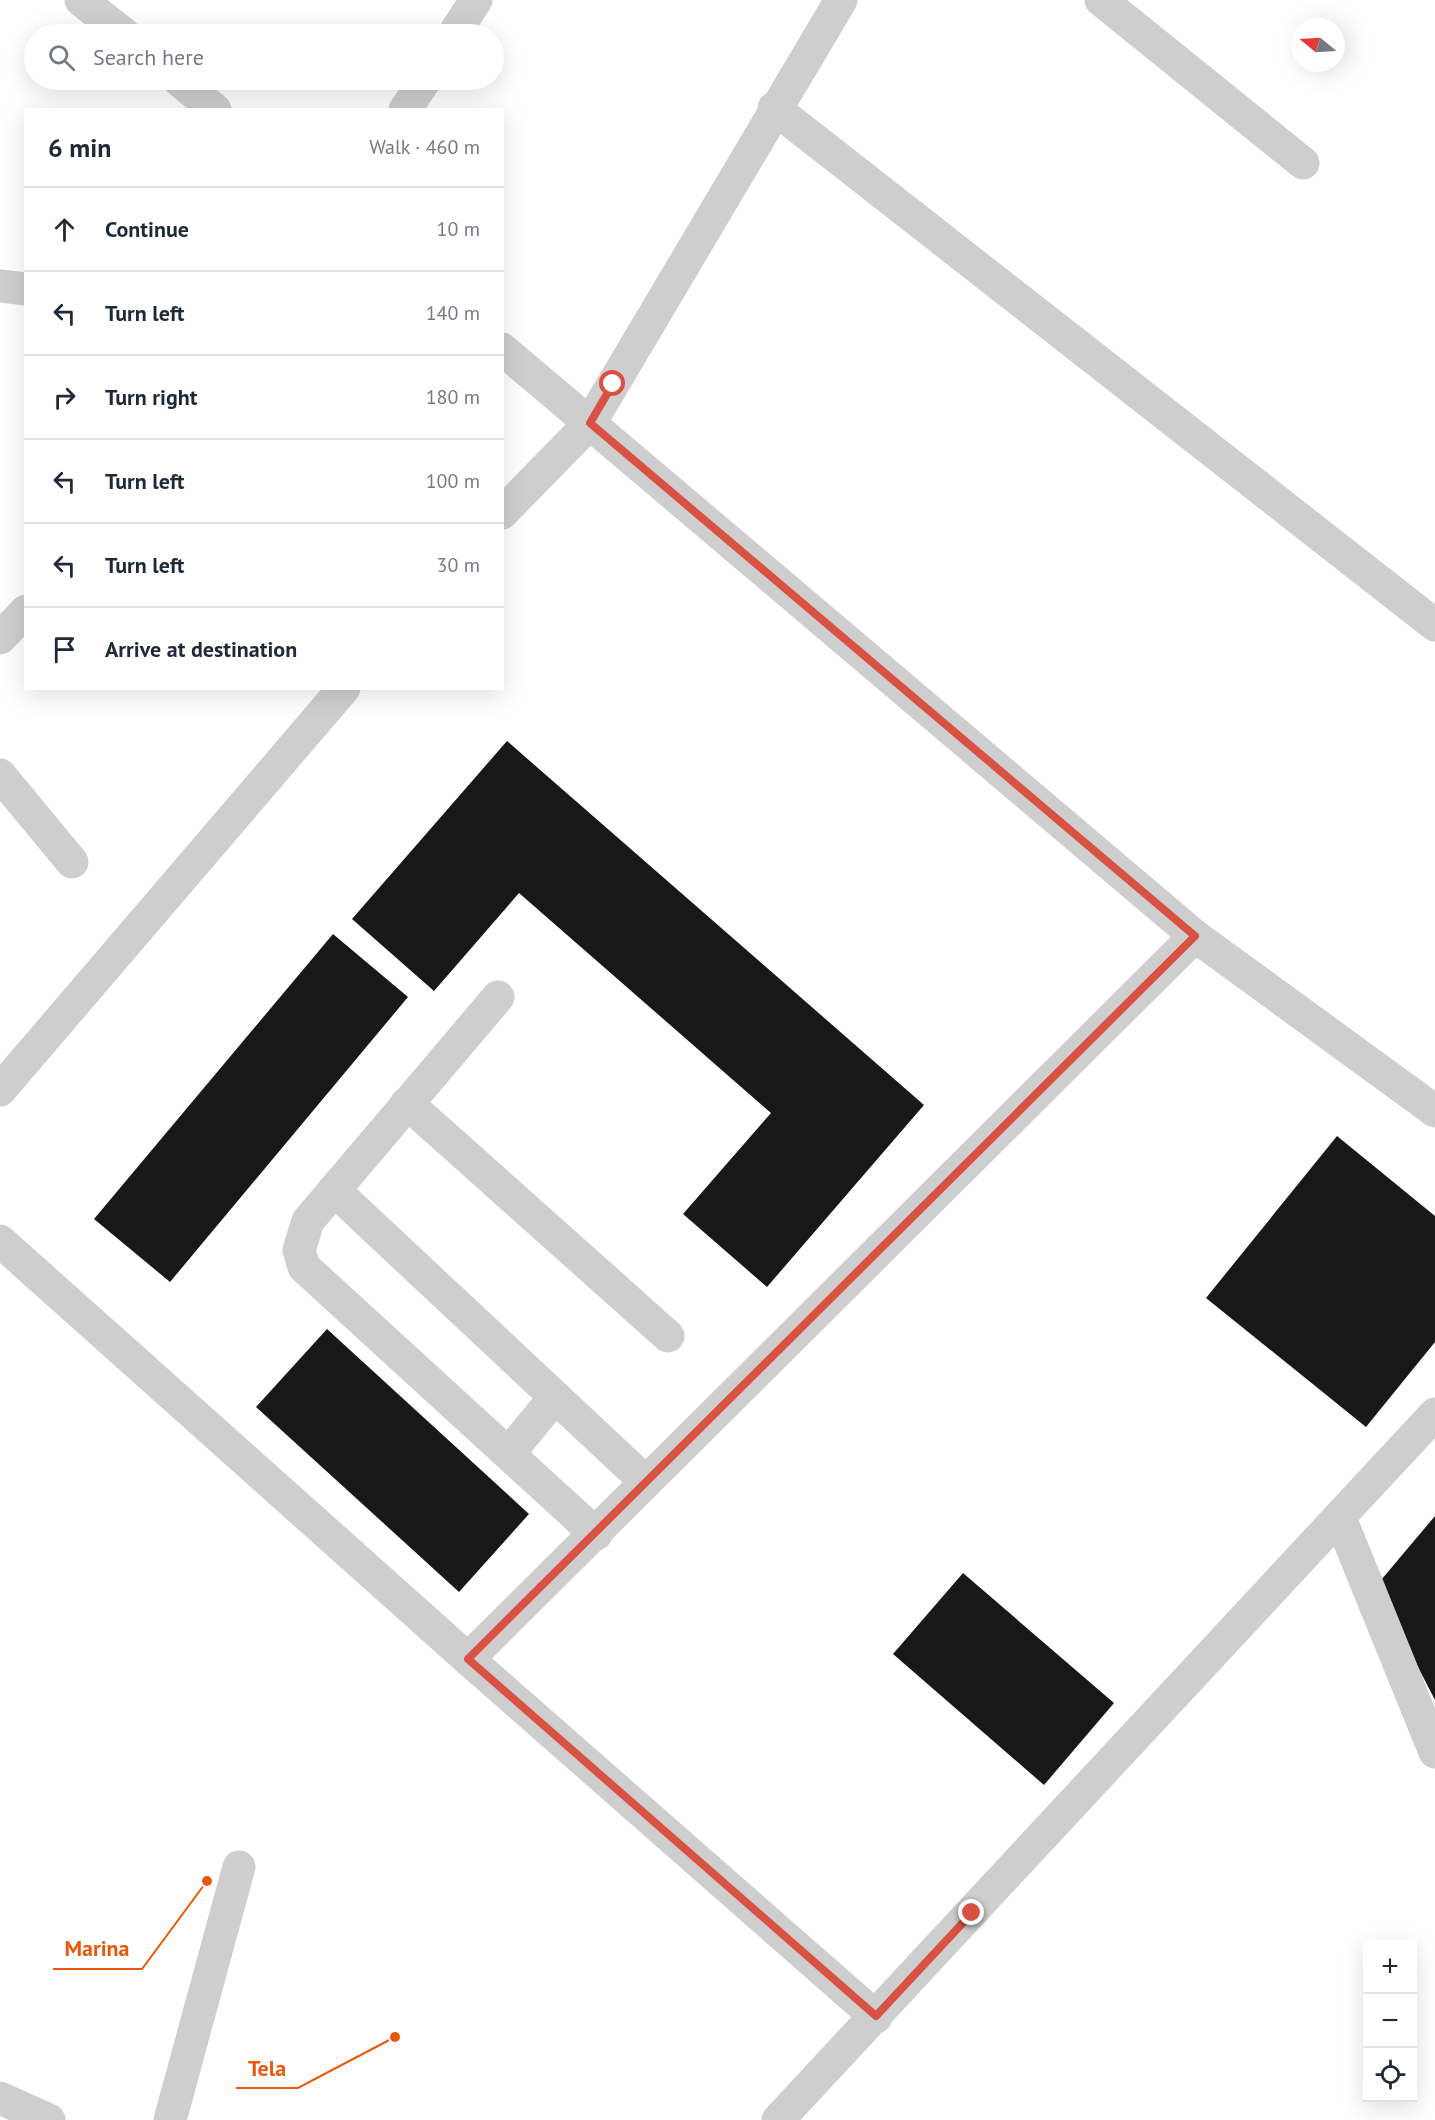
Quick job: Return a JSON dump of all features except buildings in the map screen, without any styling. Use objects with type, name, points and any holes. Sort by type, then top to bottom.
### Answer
[{"type":"street","points":[[81,0],[111,24]]},
{"type":"street","points":[[460,24],[476,0]]},
{"type":"street","points":[[504,511],[590,423],[774,108],[841,0]]},
{"type":"street","points":[[1101,0],[1303,163]]},
{"type":"street","points":[[191,90],[213,108]]},
{"type":"street","points":[[406,108],[418,90]]},
{"type":"street","points":[[774,108],[1435,625]]},
{"type":"street","points":[[0,286],[24,289]]},
{"type":"street","points":[[504,351],[1195,936],[1435,1112]]},
{"type":"street","points":[[0,638],[24,613]]},
{"type":"street","points":[[0,1090],[342,690]]},
{"type":"street","points":[[0,775],[72,862]]},
{"type":"street","points":[[468,1659],[1195,936]]},
{"type":"street","points":[[498,997],[308,1221],[299,1251],[304,1267],[596,1534]]},
{"type":"street","points":[[407,1103],[668,1336]]},
{"type":"street","points":[[334,1190],[646,1482]]},
{"type":"street","points":[[0,1241],[468,1659],[876,2016]]},
{"type":"street","points":[[509,1453],[555,1397]]},
{"type":"street","points":[[778,2120],[1435,1414]]},
{"type":"street","points":[[1340,1518],[1435,1752]]},
{"type":"street","points":[[170,2120],[239,1867]]},
{"type":"street","points":[[0,2098],[49,2120]]},
{"type":"place","name":"Marina","points":[[207,1881]]},
{"type":"place","name":"Tela","points":[[395,2037]]},
{"type":"route","points":[[613,384],[590,423],[1195,936],[468,1659],[876,2016],[972,1913]]}]
